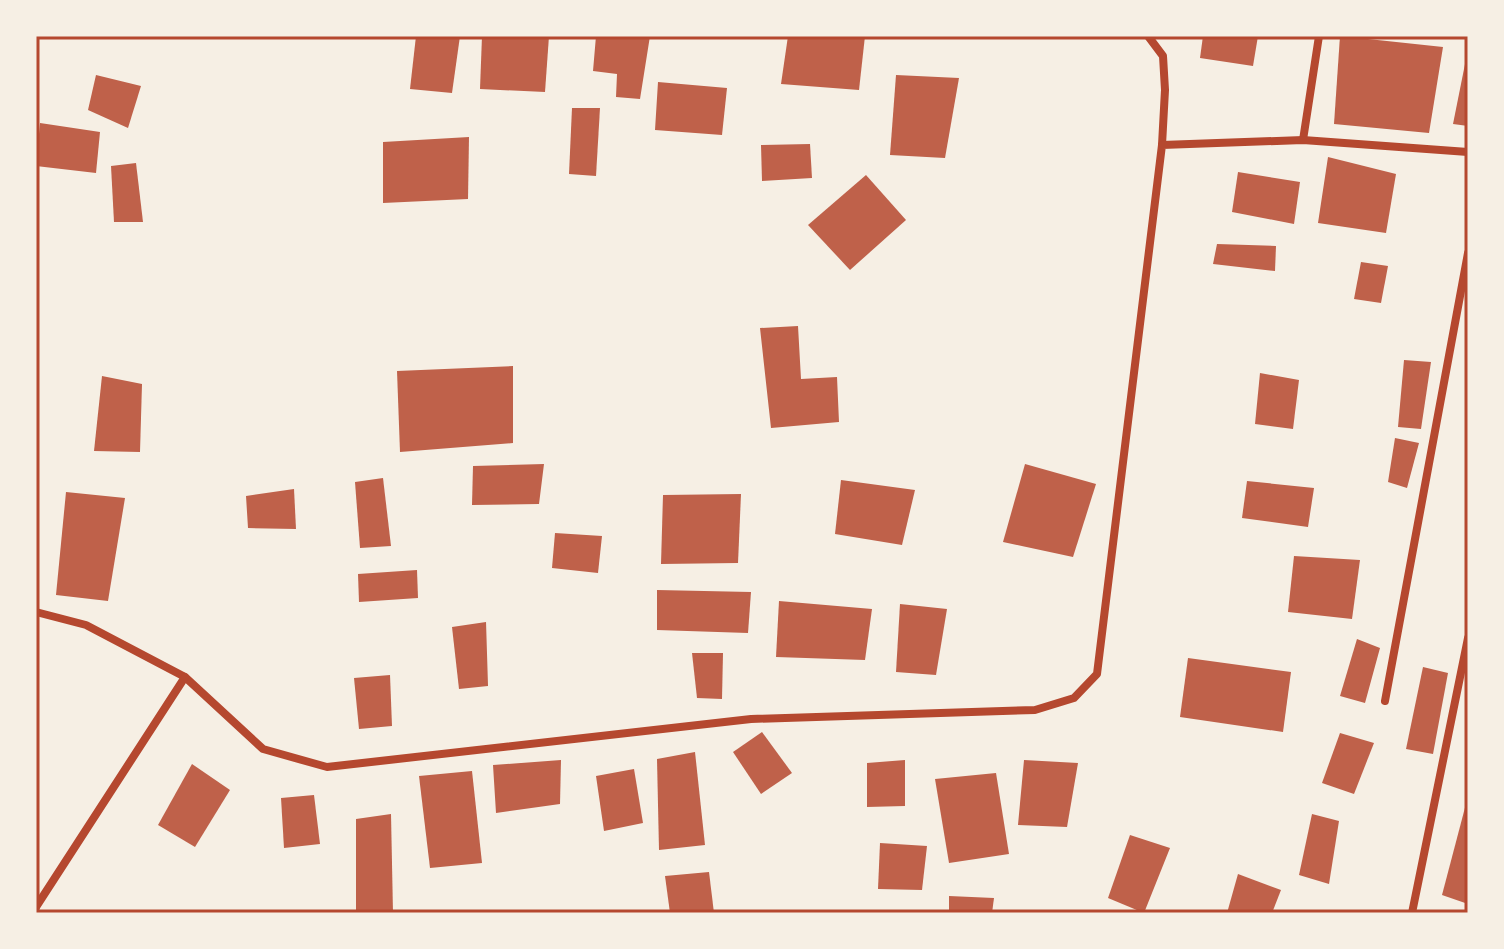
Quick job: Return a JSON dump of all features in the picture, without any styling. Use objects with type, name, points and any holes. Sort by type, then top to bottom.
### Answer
[{"type":"street","points":[[36,612],[86,625],[185,677],[263,749],[327,767],[751,719],[1035,710],[1074,698],[1097,674],[1162,145],[1163,56],[1148,36]]},
{"type":"street","points":[[1303,140],[1319,36]]},
{"type":"street","points":[[1162,145],[1303,140],[1468,152]]},
{"type":"street","points":[[1385,701],[1468,253]]},
{"type":"street","points":[[1412,913],[1468,638]]},
{"type":"street","points":[[36,907],[185,677]]},
{"type":"building","points":[[416,36],[460,36],[452,93],[410,89]]},
{"type":"building","points":[[482,36],[549,36],[545,92],[480,89]]},
{"type":"building","points":[[596,36],[650,36],[640,99],[616,97],[617,74],[593,71]]},
{"type":"building","points":[[788,36],[865,36],[859,90],[781,84]]},
{"type":"building","points":[[1203,36],[1258,36],[1253,66],[1200,58]]},
{"type":"building","points":[[1340,36],[1443,47],[1429,133],[1334,124]]},
{"type":"building","points":[[1468,55],[1468,126],[1453,124]]},
{"type":"building","points":[[96,75],[141,86],[128,128],[88,110]]},
{"type":"building","points":[[896,75],[959,78],[945,158],[890,155]]},
{"type":"building","points":[[658,82],[727,88],[722,135],[655,130]]},
{"type":"building","points":[[572,108],[600,108],[596,176],[569,174]]},
{"type":"building","points":[[40,123],[100,132],[96,173],[36,166]]},
{"type":"building","points":[[469,137],[468,199],[383,203],[383,142]]},
{"type":"building","points":[[810,144],[812,178],[762,181],[761,145]]},
{"type":"building","points":[[1328,157],[1396,174],[1386,233],[1318,223]]},
{"type":"building","points":[[136,163],[143,222],[114,222],[111,166]]},
{"type":"building","points":[[1238,172],[1300,182],[1294,224],[1232,212]]},
{"type":"building","points":[[866,175],[906,220],[850,270],[808,225]]},
{"type":"building","points":[[1217,244],[1276,246],[1275,271],[1213,264]]},
{"type":"building","points":[[1361,262],[1388,266],[1381,303],[1354,299]]},
{"type":"building","points":[[798,326],[801,379],[837,377],[839,422],[771,428],[760,328]]},
{"type":"building","points":[[1404,360],[1431,362],[1421,429],[1398,427]]},
{"type":"building","points":[[513,366],[513,443],[400,452],[397,371]]},
{"type":"building","points":[[1260,373],[1299,380],[1293,429],[1255,424]]},
{"type":"building","points":[[102,376],[142,384],[140,452],[94,451]]},
{"type":"building","points":[[1395,438],[1419,443],[1407,488],[1388,482]]},
{"type":"building","points":[[544,464],[539,504],[472,505],[473,466]]},
{"type":"building","points":[[1025,464],[1096,484],[1073,557],[1003,542]]},
{"type":"building","points":[[383,478],[391,546],[360,548],[355,482]]},
{"type":"building","points":[[841,480],[915,490],[902,545],[835,534]]},
{"type":"building","points":[[1247,481],[1314,488],[1308,527],[1242,518]]},
{"type":"building","points":[[294,489],[296,529],[248,528],[246,496]]},
{"type":"building","points":[[66,492],[125,498],[108,601],[56,595]]},
{"type":"building","points":[[741,494],[738,563],[661,564],[663,495]]},
{"type":"building","points":[[555,533],[602,536],[598,573],[552,568]]},
{"type":"building","points":[[1294,556],[1360,560],[1352,619],[1288,612]]},
{"type":"building","points":[[417,570],[418,598],[359,602],[358,574]]},
{"type":"building","points":[[657,590],[751,592],[748,633],[657,630]]},
{"type":"building","points":[[779,601],[872,609],[865,660],[776,657]]},
{"type":"building","points":[[900,604],[947,609],[936,675],[896,672]]},
{"type":"building","points":[[486,622],[488,686],[459,689],[452,627]]},
{"type":"building","points":[[1357,639],[1380,648],[1365,703],[1340,696]]},
{"type":"building","points":[[692,653],[723,653],[722,699],[697,698]]},
{"type":"building","points":[[1188,658],[1291,672],[1283,732],[1180,717]]},
{"type":"building","points":[[1423,667],[1448,673],[1433,754],[1406,749]]},
{"type":"building","points":[[390,675],[392,726],[359,729],[354,678]]},
{"type":"building","points":[[762,732],[792,773],[761,794],[733,752]]},
{"type":"building","points":[[1340,733],[1374,743],[1354,794],[1322,783]]},
{"type":"building","points":[[695,752],[705,845],[659,850],[657,759]]},
{"type":"building","points":[[561,760],[560,804],[496,813],[493,765]]},
{"type":"building","points":[[905,760],[905,806],[867,807],[867,763]]},
{"type":"building","points":[[1024,760],[1078,763],[1067,827],[1018,825]]},
{"type":"building","points":[[192,764],[230,790],[195,847],[158,825]]},
{"type":"building","points":[[634,769],[643,823],[604,831],[596,776]]},
{"type":"building","points":[[472,771],[482,863],[430,868],[419,776]]},
{"type":"building","points":[[996,773],[1009,854],[949,863],[935,779]]},
{"type":"building","points":[[314,795],[320,844],[284,848],[281,798]]},
{"type":"building","points":[[1468,800],[1468,904],[1442,895]]},
{"type":"building","points":[[391,814],[393,913],[356,913],[356,819]]},
{"type":"building","points":[[1312,814],[1339,821],[1329,884],[1299,875]]},
{"type":"building","points":[[1130,835],[1170,848],[1144,913],[1108,898]]},
{"type":"building","points":[[880,843],[927,846],[922,890],[878,889]]},
{"type":"building","points":[[709,872],[714,913],[670,913],[665,876]]},
{"type":"building","points":[[1238,874],[1281,890],[1272,913],[1227,913]]},
{"type":"building","points":[[949,896],[994,898],[992,913],[949,913]]}]
